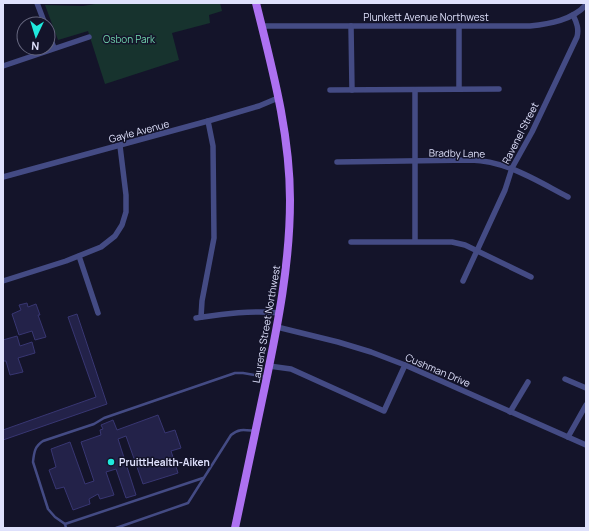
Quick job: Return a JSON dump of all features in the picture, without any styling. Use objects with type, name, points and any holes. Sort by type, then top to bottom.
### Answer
[{"type":"main road","name":"Laurens Street Northwest","points":[[236,528],[280,313],[287,264],[290,199],[284,127],[256,3]]},
{"type":"street","points":[[37,3],[42,16]]},
{"type":"street","name":"Plunkett Avenue Northwest","points":[[262,26],[540,25],[559,21],[573,15],[586,5]]},
{"type":"street","name":"Ravenel Street","points":[[463,281],[505,190],[512,168],[532,132],[577,37],[577,22],[573,15]]},
{"type":"street","points":[[351,26],[352,90]]},
{"type":"street","points":[[459,26],[459,89]]},
{"type":"street","points":[[56,47],[89,37]]},
{"type":"street","points":[[3,66],[31,56]]},
{"type":"street","points":[[330,90],[499,89]]},
{"type":"street","points":[[415,90],[415,241]]},
{"type":"street","name":"Gayle Avenue","points":[[3,178],[208,121],[259,106],[278,98]]},
{"type":"street","points":[[208,121],[213,146],[213,200],[215,228],[198,318],[245,312],[263,311],[280,313]]},
{"type":"street","points":[[3,281],[79,256],[106,244],[115,236],[122,226],[126,212],[126,195],[120,146]]},
{"type":"street","name":"Bradby Lane","points":[[337,162],[479,160],[512,168],[568,197]]},
{"type":"street","points":[[351,242],[452,242],[465,245],[531,277]]},
{"type":"street","points":[[79,256],[98,313]]},
{"type":"street","name":"Cushman Drive","points":[[277,327],[338,342],[405,365],[586,445]]},
{"type":"street","points":[[269,366],[291,369],[384,411],[405,365]]},
{"type":"street","points":[[565,379],[586,388]]},
{"type":"street","points":[[510,412],[528,382]]},
{"type":"street","points":[[568,437],[586,405]]},
{"type":"lane","points":[[66,528],[65,524],[54,517],[48,509],[33,462],[38,444],[94,424],[104,418],[235,373],[243,372],[267,377]]},
{"type":"lane","points":[[116,528],[188,503],[226,442],[236,431],[244,430],[255,432]]},
{"type":"lane","points":[[65,524],[203,478]]},
{"type":"green space","name":"Osbon Park","points":[[101,3],[220,3],[222,11],[209,15],[210,23],[172,33],[179,60],[105,84],[88,31],[58,40],[56,35],[56,16],[49,16],[45,5],[83,6]]},
{"type":"building","points":[[27,303],[28,307],[36,304],[40,315],[38,315],[46,337],[35,340],[32,331],[19,335],[12,314],[21,310],[19,305]]},
{"type":"building","points":[[77,314],[107,404],[3,440],[3,430],[96,397],[68,317]]},
{"type":"building","points":[[17,336],[20,346],[32,342],[35,353],[18,358],[23,372],[10,375],[6,361],[3,361],[3,340]]},
{"type":"building","name":"PruittHealth-Aiken","points":[[158,415],[165,433],[175,430],[181,448],[171,451],[178,473],[143,484],[126,436],[118,439],[136,495],[126,498],[116,469],[106,472],[114,495],[100,499],[98,494],[89,499],[90,504],[73,510],[64,487],[56,489],[49,470],[56,467],[51,449],[70,442],[85,484],[94,481],[81,442],[101,435],[100,430],[103,429],[101,425],[113,420],[117,430]]},
{"type":"place","name":"PruittHealth-Aiken","points":[[111,462]]}]
